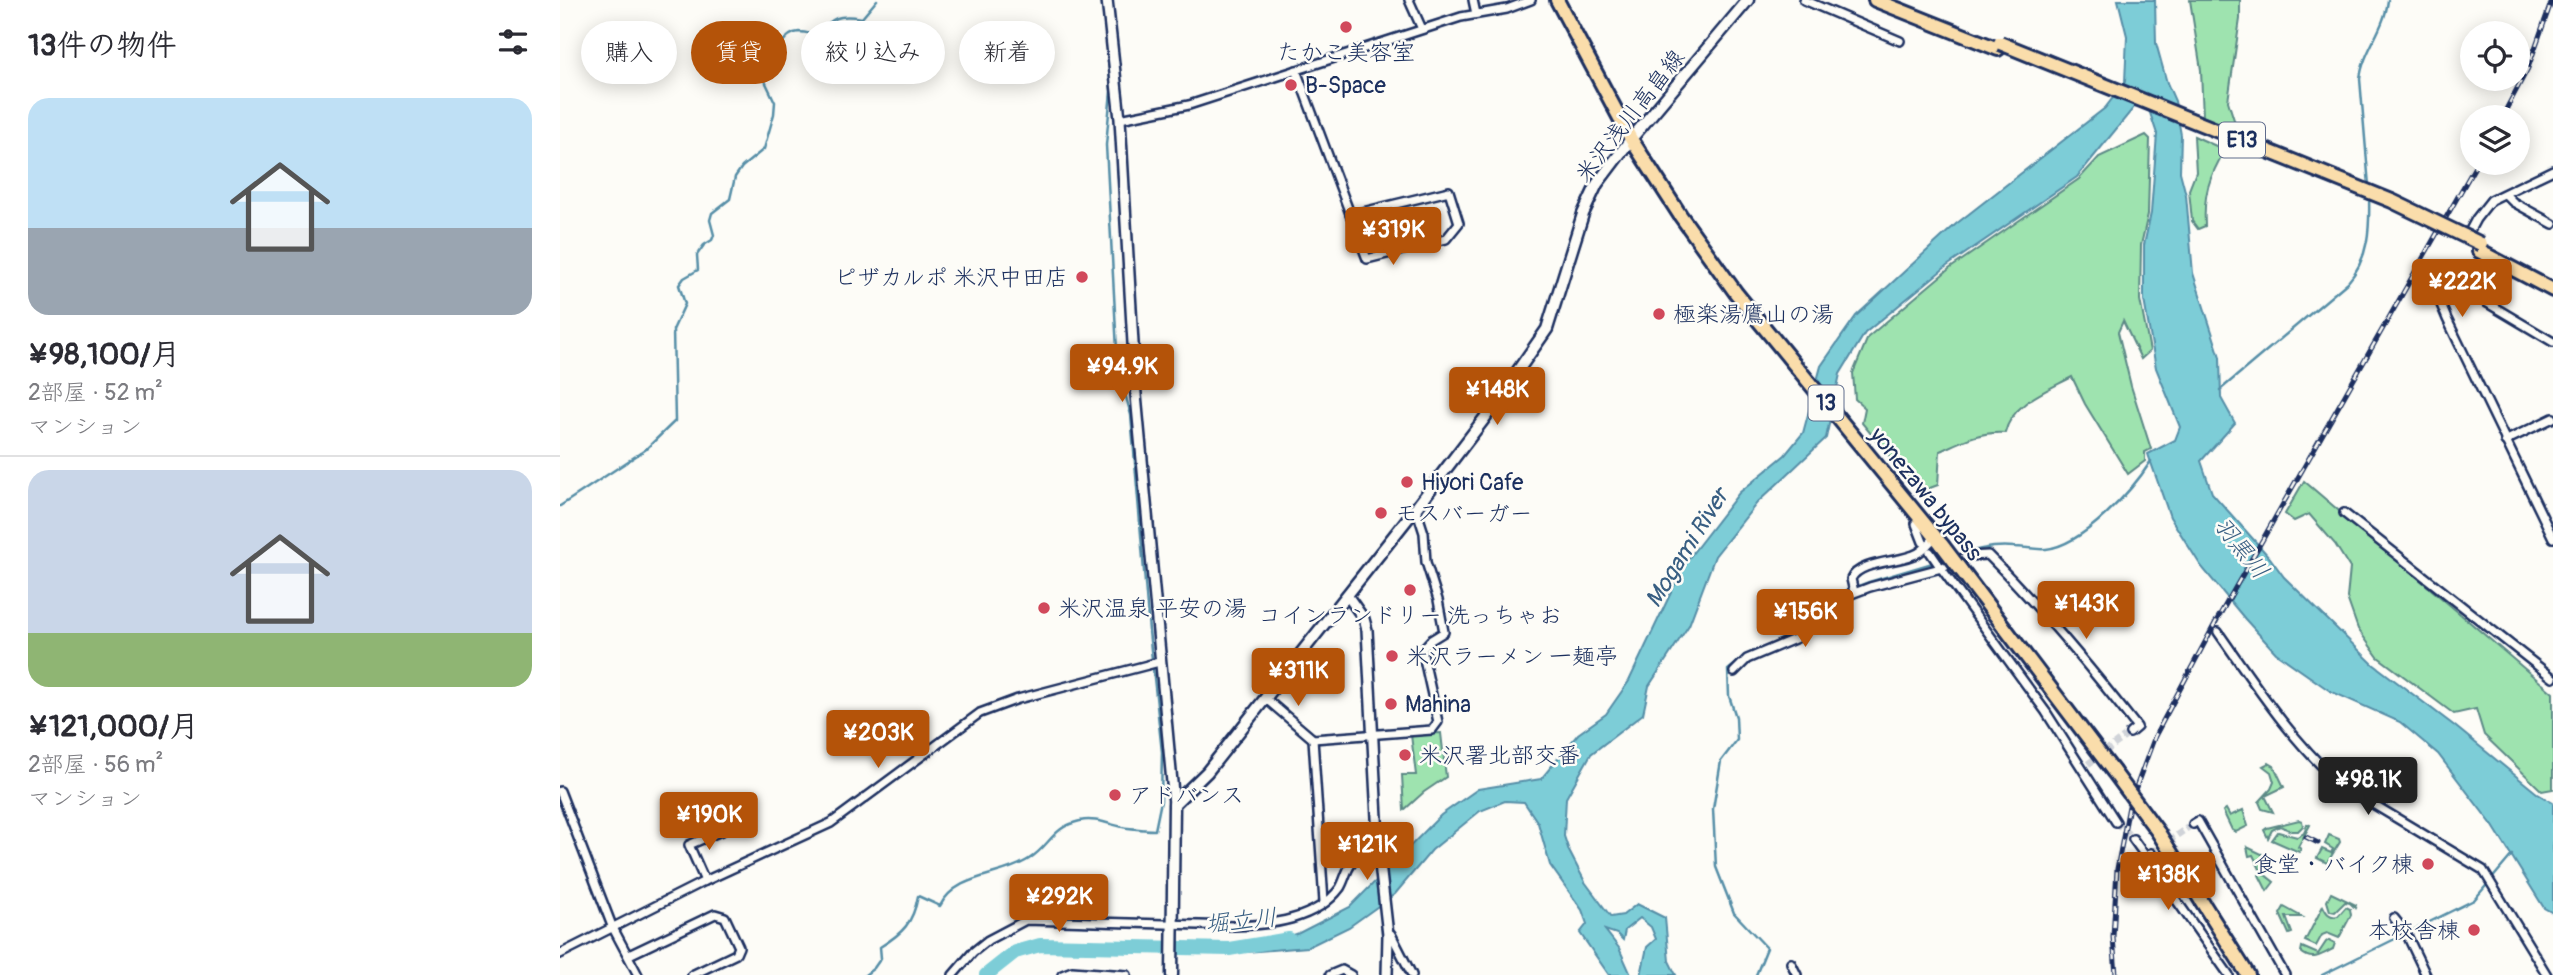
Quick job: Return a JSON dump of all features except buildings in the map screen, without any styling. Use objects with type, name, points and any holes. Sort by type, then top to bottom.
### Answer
[{"type":"highway","name":"yonezawa bypass","points":[[1557,0],[1632,139],[1680,215],[1735,293],[1918,517],[1933,541],[1957,564],[2113,771],[2158,832],[2248,975]]},
{"type":"highway","name":"E13","points":[[1875,0],[1999,46]]},
{"type":"highway","name":"E13","points":[[1894,0],[2389,207],[2553,281]]},
{"type":"highway","name":"E13","points":[[2480,247],[2553,290]]},
{"type":"main road","name":"米沢浅川高畠線","points":[[1174,804],[1207,772],[1484,419],[1547,329],[1587,204],[1602,175],[1748,0]]},
{"type":"main road","points":[[1172,975],[1174,804]]},
{"type":"street","points":[[1107,0],[1120,119],[1136,395],[1174,804]]},
{"type":"street","points":[[1409,0],[1422,29]]},
{"type":"street","points":[[1473,0],[1476,14]]},
{"type":"street","points":[[1120,119],[1189,105],[1422,29],[1476,14],[1507,9],[1531,0]]},
{"type":"street","points":[[1804,0],[1900,41]]},
{"type":"street","points":[[1296,70],[1350,215],[1367,259],[1446,239],[1458,223],[1449,191],[1350,215]]},
{"type":"street","points":[[2468,234],[2485,206],[2553,170]]},
{"type":"street","points":[[2505,194],[2513,202],[2553,224]]},
{"type":"street","points":[[2553,342],[2452,282],[2447,272],[2434,276],[2434,288],[2553,538]]},
{"type":"street","points":[[2505,441],[2553,418]]},
{"type":"street","points":[[1313,739],[1432,730],[1438,722],[1422,650],[1444,632],[1438,600],[1426,562],[1424,533],[1416,508]]},
{"type":"street","points":[[2344,513],[2553,678]]},
{"type":"street","points":[[1852,589],[1853,574],[1869,566],[1918,553],[1933,541]]},
{"type":"street","points":[[1931,554],[2086,766],[2116,822]]},
{"type":"street","points":[[1734,672],[1747,659],[1797,638],[1829,604],[1852,589],[1957,564],[1969,556],[1988,555],[2029,596],[2085,660],[2137,727],[2130,733]]},
{"type":"street","points":[[1347,595],[1364,619],[1367,630],[1379,855],[1388,934],[1387,975]]},
{"type":"street","points":[[2218,632],[2292,735],[2334,779],[2483,870],[2547,975]]},
{"type":"street","points":[[560,954],[705,881],[831,823],[981,713],[1018,699],[1159,662]]},
{"type":"street","points":[[1265,698],[1313,739],[1324,902]]},
{"type":"street","points":[[560,791],[569,808],[612,926],[638,975]]},
{"type":"street","points":[[2193,824],[2198,821],[2285,975]]},
{"type":"street","points":[[705,881],[689,845],[728,828]]},
{"type":"street","points":[[2133,839],[2148,855],[2229,975]]},
{"type":"street","points":[[953,975],[973,952],[988,940],[1026,920],[1171,928],[1260,925],[1298,916],[1324,902],[1340,888],[1352,862],[1379,844]]},
{"type":"street","points":[[629,955],[715,914],[725,917],[739,947],[736,954],[692,975]]},
{"type":"street","points":[[2394,918],[2407,935],[2426,975]]},
{"type":"street","points":[[1388,934],[1391,934],[1412,975]]},
{"type":"street","points":[[1791,963],[1797,975]]},
{"type":"street","points":[[1330,975],[1342,970],[1351,975]]},
{"type":"street","points":[[1062,975],[1072,971],[1127,975]]},
{"type":"green space","points":[[2190,0],[2240,0],[2240,19],[2228,101],[2235,123],[2232,130],[2203,118],[2201,70]]},
{"type":"green space","points":[[2146,135],[2150,139],[2148,214],[2141,245],[2140,300],[2150,351],[2141,359],[2123,321],[2118,332],[2131,386],[2151,449],[2145,452],[2145,461],[2128,474],[2085,404],[2072,377],[2022,406],[2005,433],[1979,435],[1940,451],[1938,485],[1919,492],[1862,423],[1865,408],[1855,399],[1853,373],[1868,337],[1949,269],[2079,179],[2099,157]]},
{"type":"green space","points":[[2194,136],[2225,150],[2208,186],[2205,226],[2198,229],[2192,221],[2189,190],[2196,172]]},
{"type":"green space","points":[[2304,481],[2553,693],[2553,789],[2542,791],[2484,735],[2476,709],[2454,714],[2378,657],[2358,629],[2347,598],[2350,568],[2335,544],[2309,514],[2294,521],[2285,514]]},
{"type":"green space","points":[[1441,733],[1446,777],[1404,810],[1402,775],[1416,775],[1411,735]]},
{"type":"green space","points":[[2269,763],[2274,766],[2284,787],[2265,796],[2273,812],[2262,809],[2259,802],[2274,782],[2271,772],[2263,766]]},
{"type":"green space","points":[[2226,809],[2230,816],[2243,810],[2248,826],[2236,832],[2232,830],[2223,811]]},
{"type":"green space","points":[[2299,820],[2303,826],[2298,831],[2280,826],[2272,830],[2268,838],[2264,830],[2267,828]]},
{"type":"green space","points":[[2307,824],[2310,825],[2298,847],[2301,849],[2299,852],[2272,840],[2278,832],[2297,837],[2304,833]]},
{"type":"green space","points":[[2329,835],[2340,842],[2327,863],[2317,858],[2322,849],[2331,853],[2333,849],[2325,844]]},
{"type":"green space","points":[[2247,847],[2268,857],[2264,874],[2274,882],[2267,891],[2259,875],[2262,873],[2253,855],[2249,856]]},
{"type":"green space","points":[[2331,893],[2356,905],[2355,908],[2345,902],[2335,912],[2330,911],[2327,901]]},
{"type":"green space","points":[[2323,906],[2332,916],[2338,916],[2346,907],[2350,909],[2351,915],[2339,938],[2327,933],[2322,935],[2316,946],[2305,941]]},
{"type":"green space","points":[[2284,907],[2302,917],[2286,917],[2292,933],[2289,934],[2280,914]]},
{"type":"green space","points":[[2329,940],[2335,943],[2333,949],[2321,955],[2309,957],[2301,952],[2302,947],[2318,954]]},
{"type":"water","name":"羽黒川","points":[[2118,0],[2155,0],[2156,43],[2175,101],[2181,135],[2180,172],[2186,195],[2193,273],[2220,357],[2221,398],[2235,423],[2201,461],[2212,493],[2284,577],[2373,664],[2553,803],[2553,913],[2544,908],[2493,826],[2438,754],[2400,722],[2330,691],[2276,653],[2201,566],[2170,517],[2148,454],[2175,440],[2180,427],[2156,368],[2144,300],[2144,245],[2151,213],[2157,134],[2144,95],[2077,177],[1947,266],[1865,333],[1840,374],[1826,438],[1757,503],[1715,556],[1689,625],[1649,686],[1643,714],[1591,754],[1566,798],[1564,836],[1585,882],[1611,917],[1623,915],[1637,904],[1665,918],[1669,961],[1676,975],[1641,975],[1647,947],[1656,939],[1651,927],[1640,918],[1625,930],[1623,940],[1617,934],[1605,930],[1619,948],[1631,975],[1609,975],[1580,933],[1587,924],[1582,910],[1550,865],[1538,823],[1524,802],[1505,801],[1480,811],[1432,850],[1395,894],[1349,927],[1308,947],[1246,952],[1299,933],[1350,907],[1441,815],[1478,789],[1541,779],[1578,734],[1606,714],[1629,681],[1685,563],[1739,493],[1785,455],[1803,433],[1821,366],[1856,316],[1956,224],[2105,108],[2125,82],[2127,36]]},
{"type":"waterway","points":[[560,506],[645,450],[675,421],[673,330],[685,304],[679,285],[684,278],[698,270],[697,255],[704,245],[712,240],[712,213],[730,199],[735,177],[742,167],[764,149],[775,102],[765,81],[781,44],[792,34],[801,32],[816,35],[836,18],[862,18],[877,0]]},
{"type":"waterway","points":[[2369,186],[2360,79],[2365,59],[2383,21],[2388,0]]},
{"type":"waterway","points":[[865,975],[881,958],[880,947],[901,932],[910,920],[918,896],[940,906],[957,887],[1018,865],[1036,854],[1057,832],[1080,821],[1092,820],[1128,828],[1155,830],[1161,801],[1162,752],[1131,415],[1118,369],[1106,145],[1111,91],[1105,22]]},
{"type":"waterway","points":[[2220,390],[2348,282],[2355,273],[2367,242],[2369,196]]},
{"type":"waterway","points":[[1956,556],[1992,547],[2046,549],[2075,538],[2119,501],[2151,461]]},
{"type":"waterway","points":[[1748,655],[1793,634],[1827,598],[1869,582],[1946,559]]},
{"type":"waterway","points":[[1743,658],[1728,670],[1729,696],[1736,717],[1737,740],[1721,761],[1713,809],[1716,867],[1734,913],[1767,948],[1756,975]]},
{"type":"waterway","points":[[2322,975],[2474,900],[2512,855]]},
{"type":"waterway","name":"堀立川","points":[[986,975],[1015,952],[1040,945],[1229,949],[1289,939]]},
{"type":"tunnel","points":[[2088,764],[2130,733]]},
{"type":"tunnel","points":[[2116,822],[2133,839]]},
{"type":"tunnel","points":[[2151,853],[2193,824]]},
{"type":"railway","points":[[2508,105],[2528,68],[2552,0]]},
{"type":"railway","points":[[2116,975],[2113,937],[2117,869],[2129,806],[2155,736],[2218,618],[2470,175]]},
{"type":"railway","points":[[2306,837],[2318,843]]},
{"type":"place","name":"たかこ美容室","points":[[1346,27]]},
{"type":"place","name":"B-Space","points":[[1291,85]]},
{"type":"place","name":"ピザカルポ 米沢中田店","points":[[1082,277]]},
{"type":"place","name":"極楽湯鷹山の湯","points":[[1659,314]]},
{"type":"place","name":"Hiyori Cafe","points":[[1407,482]]},
{"type":"place","name":"モスバーガー","points":[[1381,513]]},
{"type":"place","name":"コインランドリー 洗っちゃお","points":[[1410,590]]},
{"type":"place","name":"米沢温泉 平安の湯","points":[[1044,608]]},
{"type":"place","name":"米沢ラーメン 一麺亭","points":[[1392,656]]},
{"type":"place","name":"Mahina","points":[[1391,704]]},
{"type":"place","name":"米沢署北部交番","points":[[1405,755]]},
{"type":"place","name":"アドバンス","points":[[1115,795]]},
{"type":"place","name":"食堂・バイク棟","points":[[2428,864]]},
{"type":"place","name":"本校舎棟","points":[[2474,930]]},
{"type":"water label","name":"Mogami River","points":[[1687,548]]}]
